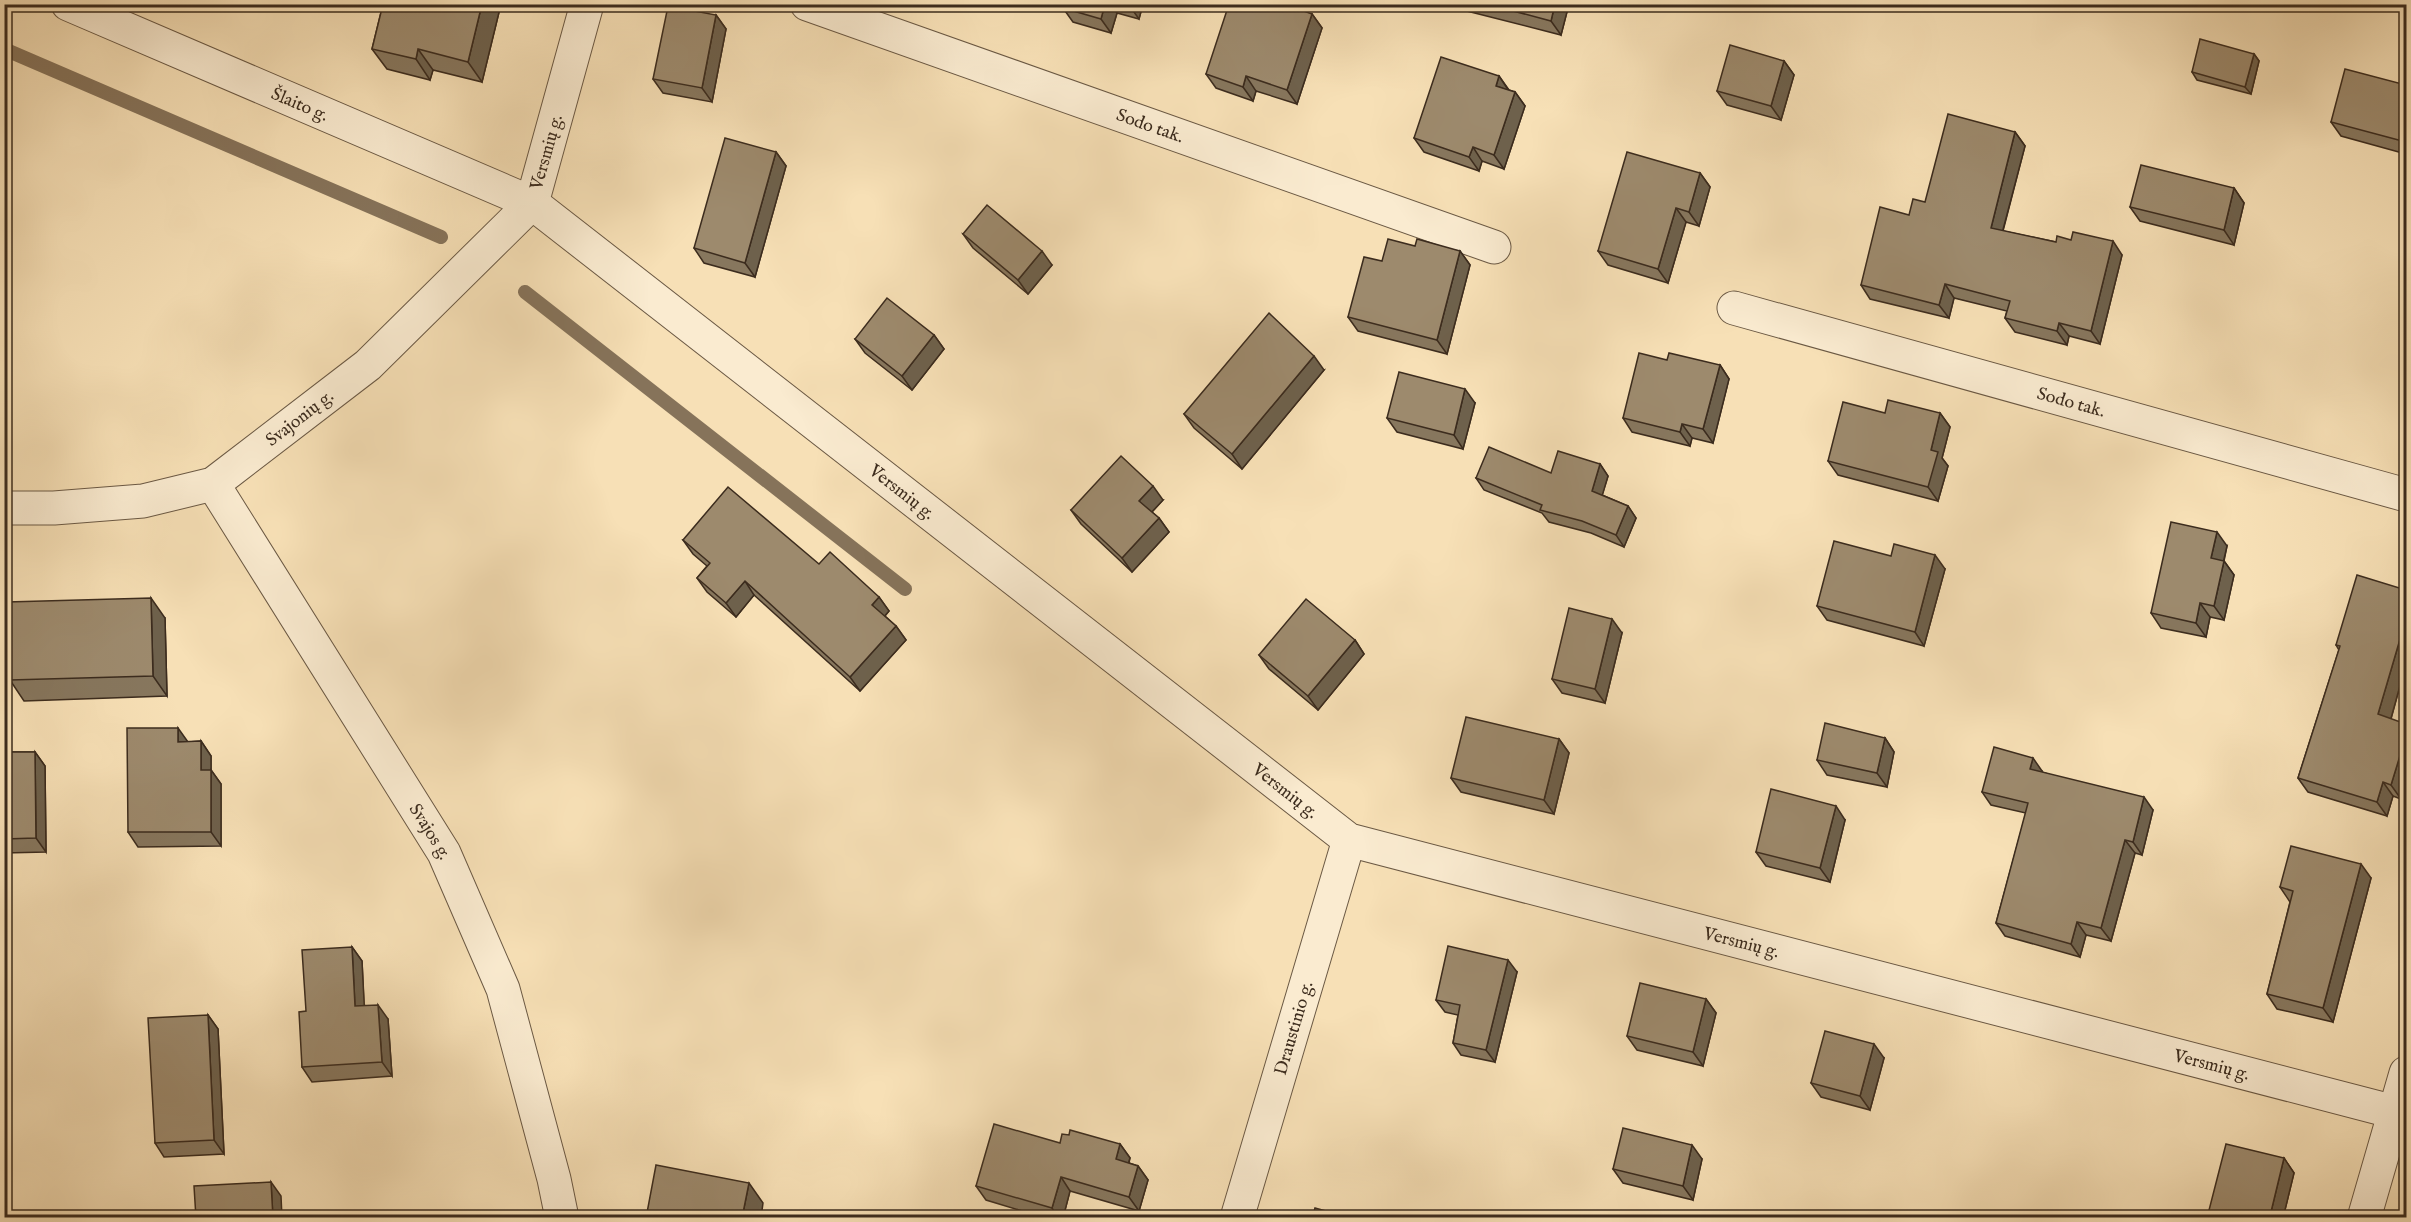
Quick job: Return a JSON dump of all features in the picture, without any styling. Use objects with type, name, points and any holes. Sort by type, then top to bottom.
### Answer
[{"type":"street","name":"Šlaito g.","points":[[68,4],[532,203]]},
{"type":"street","name":"Versmių g.","points":[[587,4],[532,203],[1349,840],[2401,1113]]},
{"type":"street","name":"Sodo tak.","points":[[807,4],[1494,247]]},
{"type":"street","name":"Svajonių g.","points":[[4,508],[54,508],[143,501],[213,484],[368,365],[532,203]]},
{"type":"street","name":"Sodo tak.","points":[[1734,308],[2406,495]]},
{"type":"street","name":"Svajos g.","points":[[213,484],[444,853],[503,989],[551,1168],[562,1218]]},
{"type":"street","name":"Draustinio g.","points":[[1237,1218],[1349,840]]},
{"type":"street","points":[[2364,1218],[2401,1113],[2406,1073]]},
{"type":"building","points":[[383,4],[482,4],[468,62],[418,49],[416,59],[372,49]]},
{"type":"building","points":[[1064,4],[1105,4],[1101,19],[1063,8]]},
{"type":"building","points":[[1229,4],[1285,4],[1312,14],[1287,90],[1246,76],[1243,87],[1206,74]]},
{"type":"building","points":[[1487,4],[1555,4],[1551,21]]},
{"type":"building","points":[[668,6],[716,15],[702,88],[653,79]]},
{"type":"building","points":[[2200,39],[2254,54],[2245,87],[2192,72]]},
{"type":"building","points":[[1730,45],[1784,61],[1771,106],[1717,91]]},
{"type":"building","points":[[1441,57],[1499,76],[1496,86],[1515,92],[1494,155],[1473,147],[1469,157],[1414,138]]},
{"type":"building","points":[[2345,69],[2406,85],[2406,142],[2331,122]]},
{"type":"building","points":[[1948,114],[2015,132],[1991,228],[2056,242],[2057,236],[2071,240],[2073,232],[2113,241],[2091,331],[2059,323],[2057,331],[2005,318],[2010,301],[1945,284],[1939,305],[1861,285],[1880,207],[1909,215],[1913,199],[1925,202]]},
{"type":"building","points":[[725,138],[776,152],[745,263],[694,248]]},
{"type":"building","points":[[1627,152],[1700,173],[1689,212],[1676,208],[1658,269],[1598,251]]},
{"type":"building","points":[[2141,165],[2234,188],[2224,230],[2130,207]]},
{"type":"building","points":[[987,205],[1042,251],[1018,280],[963,234]]},
{"type":"building","points":[[1388,239],[1415,246],[1417,239],[1460,251],[1437,340],[1348,317],[1364,257],[1382,261]]},
{"type":"building","points":[[887,298],[934,335],[902,376],[855,339]]},
{"type":"building","points":[[1269,313],[1314,356],[1232,454],[1184,414]]},
{"type":"building","points":[[1639,353],[1667,360],[1669,353],[1720,365],[1703,429],[1682,424],[1680,432],[1623,418]]},
{"type":"building","points":[[1399,372],[1465,389],[1454,435],[1387,418]]},
{"type":"building","points":[[1888,400],[1940,413],[1931,450],[1938,452],[1928,487],[1828,461],[1843,402],[1885,413]]},
{"type":"building","points":[[1489,447],[1551,473],[1558,451],[1600,464],[1592,491],[1628,506],[1616,535],[1582,521],[1540,510],[1542,505],[1476,478]]},
{"type":"building","points":[[1121,456],[1153,486],[1139,501],[1159,518],[1122,558],[1071,510]]},
{"type":"building","points":[[728,487],[819,564],[830,552],[879,597],[872,605],[896,626],[850,677],[745,581],[726,603],[697,578],[710,563],[683,540]]},
{"type":"building","points":[[2171,522],[2217,532],[2211,558],[2224,561],[2214,606],[2200,603],[2196,623],[2151,613]]},
{"type":"building","points":[[1834,541],[1891,556],[1894,544],[1935,555],[1915,632],[1817,606]]},
{"type":"building","points":[[2357,575],[2406,590],[2406,630],[2403,629],[2378,714],[2406,724],[2406,736],[2391,785],[2383,782],[2377,802],[2298,778],[2340,646],[2336,645]]},
{"type":"building","points":[[151,598],[153,676],[10,680],[7,602]]},
{"type":"building","points":[[1306,599],[1355,640],[1308,696],[1259,655]]},
{"type":"building","points":[[1569,608],[1612,619],[1595,689],[1552,679]]},
{"type":"building","points":[[1466,717],[1559,739],[1544,800],[1451,778]]},
{"type":"building","points":[[1825,723],[1885,738],[1877,773],[1817,760]]},
{"type":"building","points":[[127,728],[178,728],[178,742],[201,741],[201,770],[211,770],[211,832],[128,832]]},
{"type":"building","points":[[1994,747],[2033,758],[2030,769],[2144,797],[2133,842],[2125,840],[2101,928],[2077,922],[2071,944],[1996,923],[2028,803],[1982,792]]},
{"type":"building","points":[[4,752],[35,752],[36,838],[4,839]]},
{"type":"building","points":[[1771,789],[1836,806],[1820,868],[1756,852]]},
{"type":"building","points":[[2291,846],[2361,864],[2323,1008],[2267,994],[2293,891],[2280,887]]},
{"type":"building","points":[[1448,946],[1508,960],[1486,1050],[1453,1043],[1460,1005],[1436,1000]]},
{"type":"building","points":[[352,947],[355,1006],[378,1005],[382,1062],[302,1067],[299,1012],[306,1011],[302,950]]},
{"type":"building","points":[[1640,983],[1706,999],[1693,1052],[1627,1036]]},
{"type":"building","points":[[208,1015],[214,1140],[155,1143],[148,1018]]},
{"type":"building","points":[[1825,1031],[1874,1044],[1860,1096],[1811,1083]]},
{"type":"building","points":[[994,1124],[1060,1143],[1062,1134],[1069,1135],[1070,1130],[1120,1144],[1116,1159],[1138,1166],[1129,1197],[1061,1177],[1052,1208],[976,1186]]},
{"type":"building","points":[[1623,1128],[1692,1145],[1683,1186],[1613,1169]]},
{"type":"building","points":[[2226,1144],[2284,1158],[2270,1216],[2250,1211],[2248,1218],[2207,1218]]},
{"type":"building","points":[[656,1165],[749,1183],[742,1218],[646,1218]]},
{"type":"building","points":[[271,1182],[273,1218],[196,1218],[194,1186]]},
{"type":"building","points":[[1315,1208],[1351,1218],[1312,1218]]},
{"type":"waterway","points":[[4,49],[441,237]]},
{"type":"waterway","points":[[525,292],[905,589]]}]
